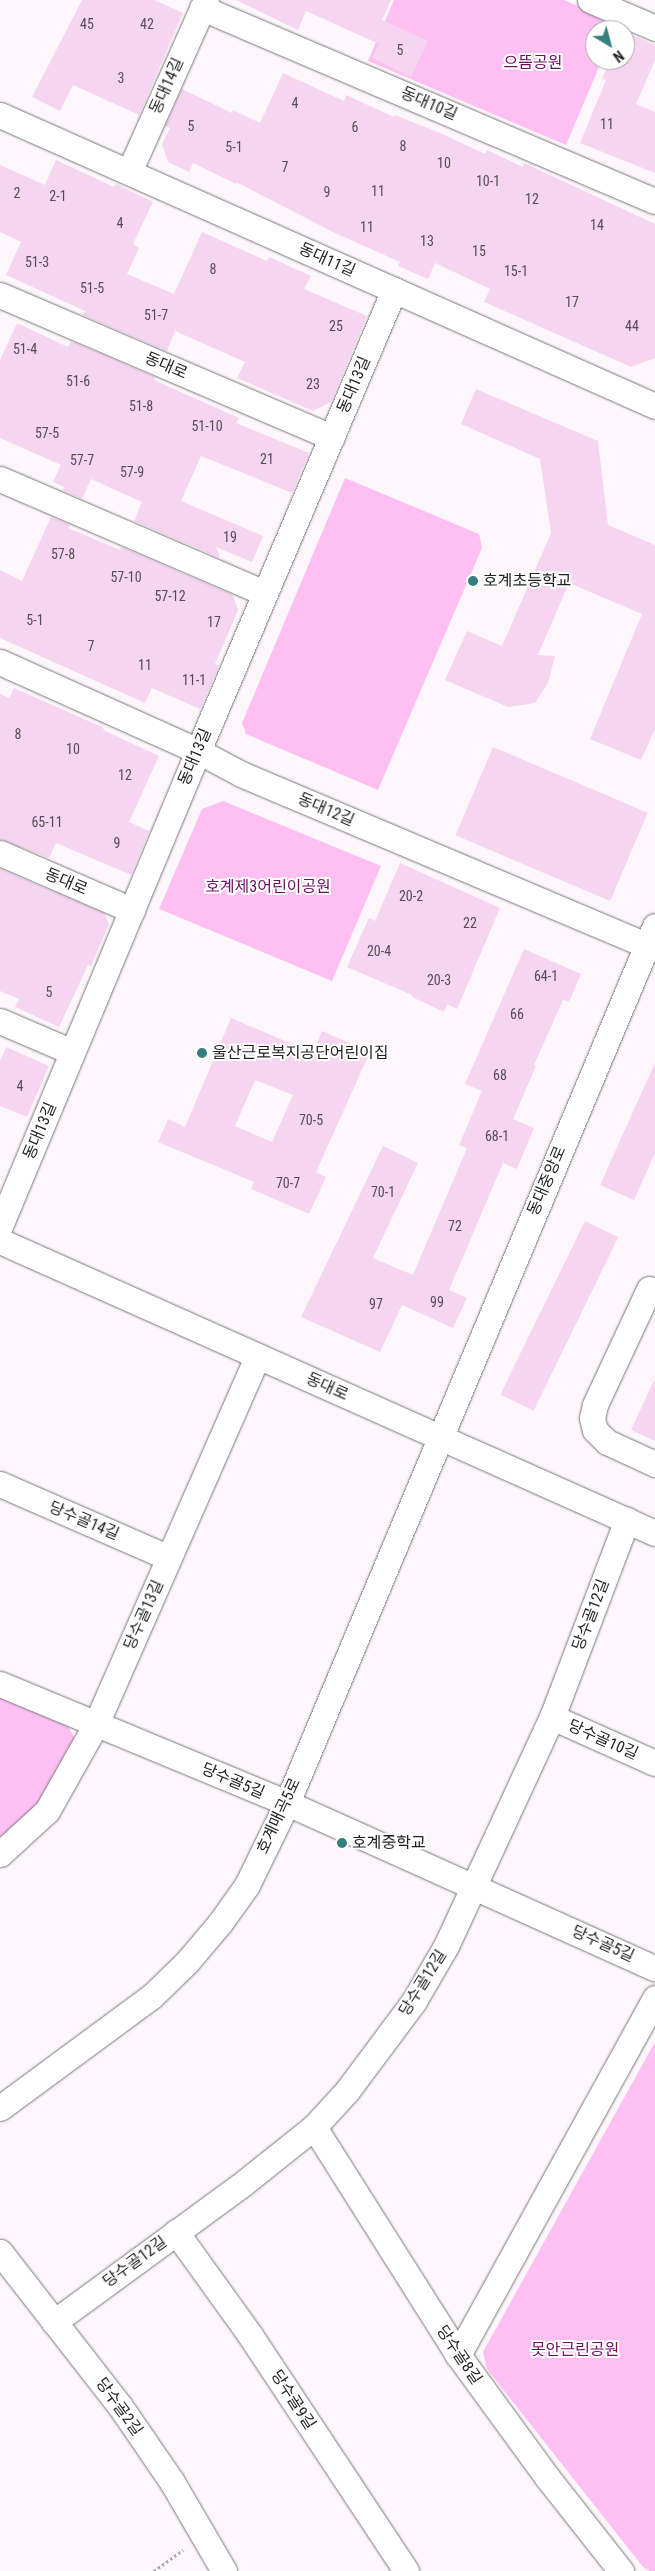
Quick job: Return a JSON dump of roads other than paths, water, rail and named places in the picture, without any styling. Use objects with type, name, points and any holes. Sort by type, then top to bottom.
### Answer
[{"type":"street","points":[[590,0],[655,28]]},
{"type":"street","name":"동대14길","points":[[129,172],[204,4]]},
{"type":"street","name":"동대10길","points":[[204,4],[655,200]]},
{"type":"street","name":"동대11길","points":[[0,115],[655,406]]},
{"type":"street","name":"동대13길","points":[[0,1226],[198,751],[394,290]]},
{"type":"street","name":"동대로","points":[[0,295],[332,437]]},
{"type":"street","points":[[0,479],[265,593]]},
{"type":"street","name":"동대12길","points":[[0,662],[198,751],[241,774],[652,940]]},
{"type":"street","name":"동대로","points":[[0,853],[132,910]]},
{"type":"street","name":"동대중앙로","points":[[440,1436],[652,940]]},
{"type":"street","points":[[0,1021],[72,1052]]},
{"type":"street","name":"동대로","points":[[0,1241],[655,1533]]},
{"type":"street","points":[[649,1289],[595,1405],[592,1418],[595,1430],[607,1442],[655,1464]]},
{"type":"street","name":"당수골13길","points":[[0,1854],[47,1811],[96,1724],[257,1356]]},
{"type":"street","name":"호계매곡5로","points":[[0,2108],[152,1996],[187,1962],[220,1923],[247,1885],[287,1803],[440,1436]]},
{"type":"street","name":"당수골14길","points":[[0,1484],[169,1558]]},
{"type":"street","name":"당수골12길","points":[[54,2322],[240,2186],[314,2127],[347,2091],[414,2001],[447,1944],[552,1717],[627,1520]]},
{"type":"street","name":"당수골5길","points":[[0,1684],[287,1803],[655,1968]]},
{"type":"street","name":"당수골10길","points":[[552,1717],[655,1763]]},
{"type":"street","points":[[458,2355],[655,1998]]},
{"type":"street","name":"당수골8길","points":[[314,2127],[458,2355],[547,2477],[621,2571]]},
{"type":"street","name":"당수골9길","points":[[176,2232],[250,2334],[406,2571]]},
{"type":"street","name":"당수골2길","points":[[0,2252],[120,2406],[172,2482],[224,2571]]},
{"type":"place","name":"호계초등학교","points":[[473,581]]},
{"type":"place","name":"울산근로복지공단어린이집","points":[[202,1053]]},
{"type":"place","name":"호계중학교","points":[[342,1843]]},
{"type":"park label","name":"으뜸공원","points":[[533,63]]},
{"type":"park label","name":"호계제3어린이공원","points":[[268,887]]},
{"type":"park label","name":"못안근린공원","points":[[575,2350]]}]
